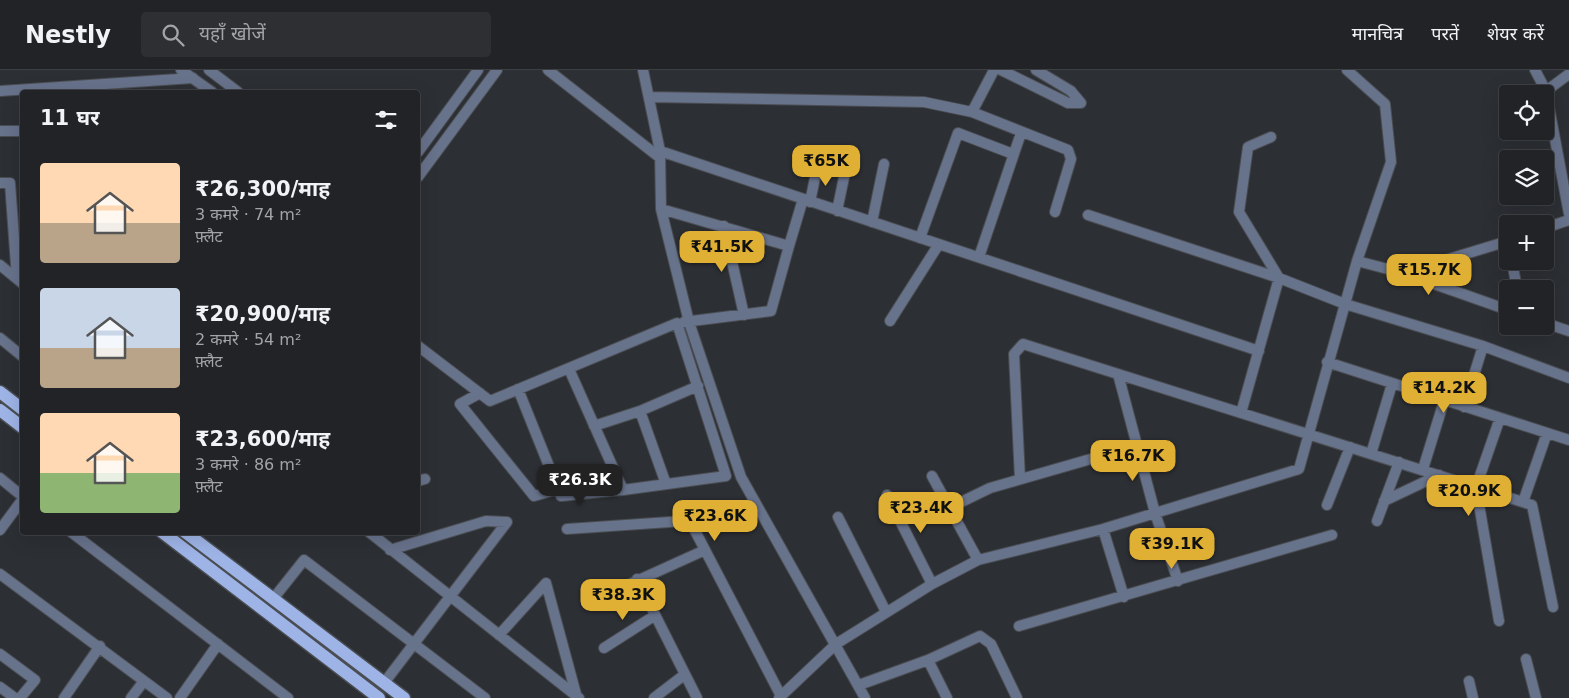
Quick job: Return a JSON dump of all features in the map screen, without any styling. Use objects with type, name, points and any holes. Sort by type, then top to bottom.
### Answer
[{"type":"main road","points":[[0,392],[20,407]]},
{"type":"main road","points":[[0,410],[20,425]]},
{"type":"main road","points":[[166,535],[378,698]]},
{"type":"main road","points":[[189,535],[404,698]]},
{"type":"street","points":[[181,70],[209,90]]},
{"type":"street","points":[[209,70],[235,90]]},
{"type":"street","points":[[420,149],[478,70]]},
{"type":"street","points":[[420,174],[497,70]]},
{"type":"street","points":[[548,70],[659,154],[979,257],[1259,351]]},
{"type":"street","points":[[643,70],[650,98],[659,154],[661,209],[689,322],[741,477],[865,698]]},
{"type":"street","points":[[972,112],[994,70]]},
{"type":"street","points":[[1002,70],[1068,103],[1082,103],[1071,91],[1036,70]]},
{"type":"street","points":[[567,529],[684,521],[692,525],[780,697],[836,644],[932,584],[978,560],[1102,529],[1299,469],[1327,362],[1391,162],[1385,104],[1347,70]]},
{"type":"street","points":[[1535,70],[1543,85]]},
{"type":"street","points":[[1554,85],[1569,74]]},
{"type":"street","points":[[38,90],[75,89],[193,78]]},
{"type":"street","points":[[0,91],[20,90]]},
{"type":"street","points":[[650,98],[924,102],[972,112],[1068,150],[1071,154],[1055,212]]},
{"type":"street","points":[[0,131],[20,131]]},
{"type":"street","points":[[920,238],[958,133],[1013,154]]},
{"type":"street","points":[[979,257],[1021,133]]},
{"type":"street","points":[[1554,134],[1569,214]]},
{"type":"street","points":[[1241,412],[1279,278],[1239,212],[1248,147],[1271,137]]},
{"type":"street","points":[[837,211],[848,158]]},
{"type":"street","points":[[872,222],[884,164]]},
{"type":"street","points":[[420,348],[490,401],[677,323],[771,311],[789,246],[807,201],[817,168]]},
{"type":"street","points":[[0,183],[10,183],[20,281]]},
{"type":"street","points":[[661,209],[789,246]]},
{"type":"street","points":[[1088,215],[1279,278],[1345,304],[1483,346],[1569,378]]},
{"type":"street","points":[[1554,225],[1569,220]]},
{"type":"street","points":[[724,226],[744,315]]},
{"type":"street","points":[[890,321],[939,244]]},
{"type":"street","points":[[1403,274],[1499,244]]},
{"type":"street","points":[[1358,261],[1403,274],[1499,307]]},
{"type":"street","points":[[0,265],[20,281]]},
{"type":"street","points":[[518,389],[561,496],[623,490],[726,476],[677,323]]},
{"type":"street","points":[[1554,325],[1569,331]]},
{"type":"street","points":[[0,338],[20,354]]},
{"type":"street","points":[[1020,479],[1014,354],[1023,344],[1532,505],[1553,607]]},
{"type":"street","points":[[1464,407],[1483,346]]},
{"type":"street","points":[[1327,362],[1569,440]]},
{"type":"street","points":[[568,369],[623,490]]},
{"type":"street","points":[[1118,374],[1155,513],[1178,581]]},
{"type":"street","points":[[1371,454],[1392,384]]},
{"type":"street","points":[[594,426],[640,410],[698,386]]},
{"type":"street","points":[[480,393],[460,404],[534,496],[559,489]]},
{"type":"street","points":[[1423,469],[1444,401]]},
{"type":"street","points":[[640,410],[666,484]]},
{"type":"street","points":[[1499,621],[1476,487],[1500,418]]},
{"type":"street","points":[[1523,502],[1547,433]]},
{"type":"street","points":[[949,508],[990,488],[1136,446]]},
{"type":"street","points":[[1326,505],[1350,447]]},
{"type":"street","points":[[1377,521],[1398,462]]},
{"type":"street","points":[[1384,501],[1439,475]]},
{"type":"street","points":[[932,476],[978,560]]},
{"type":"street","points":[[0,478],[20,494]]},
{"type":"street","points":[[887,496],[932,584]]},
{"type":"street","points":[[0,530],[20,503]]},
{"type":"street","points":[[838,517],[886,612]]},
{"type":"street","points":[[384,683],[507,522],[486,520],[390,550]]},
{"type":"street","points":[[1102,529],[1124,597]]},
{"type":"street","points":[[75,535],[288,698]]},
{"type":"street","points":[[372,535],[577,696]]},
{"type":"street","points":[[1019,626],[1332,535]]},
{"type":"street","points":[[588,603],[637,579],[705,550]]},
{"type":"street","points":[[273,599],[304,560],[485,698]]},
{"type":"street","points":[[0,574],[100,646],[167,698]]},
{"type":"street","points":[[637,579],[697,698]]},
{"type":"street","points":[[499,635],[546,583],[577,696]]},
{"type":"street","points":[[604,648],[654,616]]},
{"type":"street","points":[[859,685],[928,660],[980,636],[991,644],[1017,698]]},
{"type":"street","points":[[180,698],[218,644]]},
{"type":"street","points":[[64,698],[100,646]]},
{"type":"street","points":[[0,654],[35,680],[20,698]]},
{"type":"street","points":[[1526,659],[1536,698]]},
{"type":"street","points":[[928,660],[947,698]]},
{"type":"street","points":[[654,698],[684,675]]},
{"type":"street","points":[[131,698],[144,681]]},
{"type":"street","points":[[1469,681],[1473,698]]},
{"type":"street","points":[[0,687],[15,698]]}]
